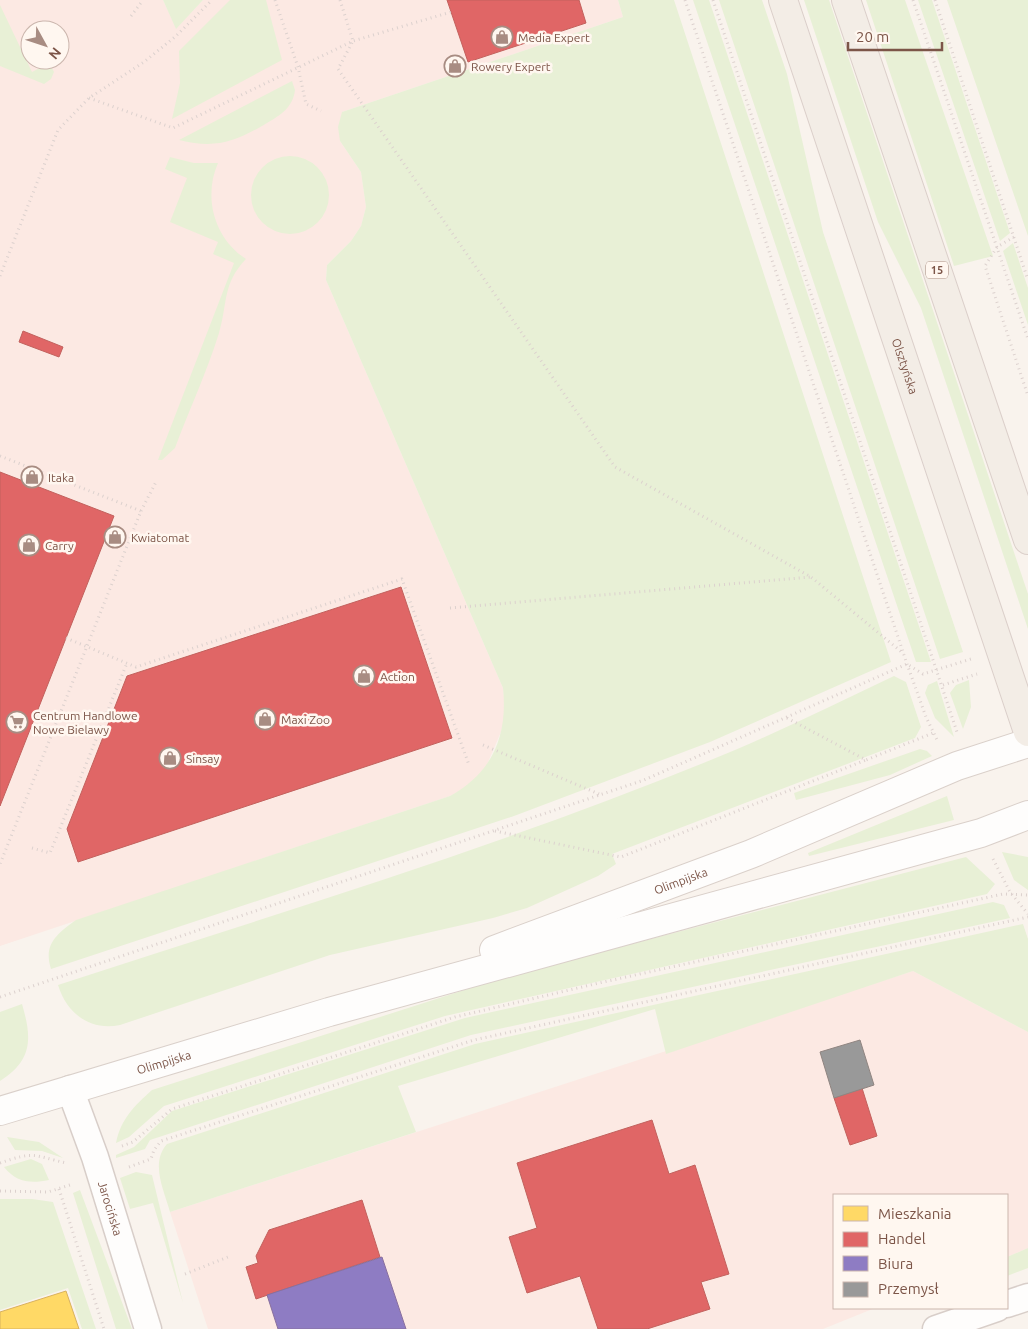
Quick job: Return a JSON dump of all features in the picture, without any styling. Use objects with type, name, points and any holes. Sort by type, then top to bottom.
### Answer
[{"type":"main road","name":"Olsztyńska","points":[[783,0],[1028,732]]},
{"type":"main road","name":"15","points":[[846,0],[1028,540]]},
{"type":"main road","name":"Olimpijska","points":[[329,1012],[751,854],[957,766],[1028,743]]},
{"type":"main road","name":"Olimpijska","points":[[0,1111],[329,1012],[981,833],[1028,815]]},
{"type":"street","name":"Jarocińska","points":[[70,1089],[98,1167],[148,1329]]},
{"type":"street","points":[[1008,1304],[1028,1297]]},
{"type":"street","points":[[936,1329],[994,1309]]},
{"type":"path","points":[[132,16],[143,0]]},
{"type":"path","points":[[0,276],[58,130],[89,98],[144,62],[176,36],[212,0]]},
{"type":"path","points":[[275,0],[298,67],[306,104],[321,111]]},
{"type":"path","points":[[340,0],[353,41],[338,69],[615,466],[811,577],[904,654]]},
{"type":"path","points":[[685,0],[907,664],[926,717],[940,746]]},
{"type":"path","points":[[713,0],[959,736]]},
{"type":"path","points":[[913,0],[1028,339]]},
{"type":"path","points":[[935,0],[1028,280]]},
{"type":"path","points":[[89,98],[173,128],[353,41],[451,12]]},
{"type":"path","points":[[1014,237],[997,247],[985,266],[1028,396]]},
{"type":"path","points":[[0,456],[141,511]]},
{"type":"path","points":[[0,864],[141,511],[156,482]]},
{"type":"path","points":[[450,608],[811,577]]},
{"type":"path","points":[[66,638],[136,667],[402,579],[469,766]]},
{"type":"path","points":[[907,664],[923,674],[1001,649]]},
{"type":"path","points":[[32,848],[50,853],[127,663]]},
{"type":"path","points":[[0,997],[644,780],[907,664]]},
{"type":"path","points":[[786,718],[866,760]]},
{"type":"path","points":[[494,831],[621,857],[934,733]]},
{"type":"path","points":[[482,745],[600,795]]},
{"type":"path","points":[[0,1158],[1,1163],[25,1154],[39,1155],[68,1164],[98,1167],[151,1159],[154,1150],[161,1141],[474,1040],[1028,915],[1010,892],[993,858]]},
{"type":"path","points":[[0,1191],[48,1192],[59,1189],[98,1167],[133,1142],[172,1109],[456,1017],[599,983],[1010,892],[1028,895]]},
{"type":"path","points":[[59,1189],[104,1329]]},
{"type":"path","points":[[185,1274],[228,1258]]},
{"type":"shaded area","points":[[0,0],[163,0],[176,28],[203,0],[618,0],[623,17],[342,112],[340,141],[361,172],[366,207],[361,226],[351,241],[327,265],[326,280],[503,688],[505,707],[503,727],[486,767],[469,786],[450,796],[0,946]]},
{"type":"shaded area","points":[[913,971],[1028,1032],[1028,1248],[1008,1257],[1008,1194],[833,1194],[833,1309],[873,1309],[823,1329],[208,1329],[170,1212]]},
{"type":"green space","points":[[163,0],[203,0],[176,29]]},
{"type":"green space","points":[[230,0],[266,0],[282,60],[172,119],[180,83],[179,51]]},
{"type":"green space","points":[[618,0],[674,0],[891,662],[710,742],[514,816],[51,969],[49,953],[53,940],[76,920],[450,796],[465,787],[487,764],[500,737],[503,722],[503,688],[326,280],[327,265],[351,241],[361,226],[366,207],[361,172],[340,141],[338,127],[342,112],[623,17]]},
{"type":"green space","points":[[693,0],[709,0],[931,662],[916,662]]},
{"type":"green space","points":[[719,0],[762,0],[787,74],[823,232],[963,652],[940,659]]},
{"type":"green space","points":[[804,0],[829,0],[1028,594],[1028,629],[921,308],[878,222]]},
{"type":"green space","points":[[866,0],[905,0],[993,256],[954,266]]},
{"type":"green space","points":[[918,0],[932,0],[1010,233],[1000,241]]},
{"type":"green space","points":[[947,0],[1028,0],[1028,236]]},
{"type":"green space","points":[[0,5],[20,47],[20,70],[31,70],[32,72],[36,70],[53,70],[54,72],[51,79],[44,84],[0,66]]},
{"type":"green space","points":[[292,81],[295,90],[289,106],[277,117],[256,130],[235,139],[215,144],[192,143],[179,140]]},
{"type":"green space","points":[[282,156],[298,156],[312,162],[323,173],[329,187],[329,203],[323,217],[312,228],[298,234],[282,234],[268,228],[257,217],[251,203],[251,187],[257,173],[268,162]]},
{"type":"green space","points":[[170,157],[194,163],[218,163],[212,189],[214,216],[226,240],[246,259],[238,268],[229,285],[219,333],[175,448],[162,460],[158,460],[234,263],[213,254],[218,242],[170,222],[187,178],[165,169]]},
{"type":"green space","points":[[1013,243],[1028,288],[1028,325],[1003,251]]},
{"type":"green space","points":[[894,676],[906,682],[921,727],[915,738],[612,854],[616,864],[598,876],[527,908],[493,918],[330,955],[120,1025],[99,1025],[81,1018],[67,1004],[58,985],[399,874],[568,815],[735,750]]},
{"type":"green space","points":[[969,680],[971,707],[963,729],[950,693],[956,685]]},
{"type":"green space","points":[[937,681],[954,737],[935,718],[925,693],[928,685]]},
{"type":"green space","points":[[920,749],[927,751],[932,756],[890,775],[796,800],[794,793]]},
{"type":"green space","points":[[947,796],[954,820],[809,856],[808,853]]},
{"type":"green space","points":[[1002,852],[1028,857],[1028,890],[1014,880]]},
{"type":"green space","points":[[966,857],[995,884],[987,894],[445,1016],[164,1106],[129,1137],[116,1143],[121,1127],[129,1114],[152,1090],[505,977]]},
{"type":"green space","points":[[993,902],[1004,905],[1010,918],[471,1035],[150,1140],[145,1149],[116,1158],[116,1155],[134,1147],[172,1111],[465,1018]]},
{"type":"green space","points":[[1023,924],[1028,939],[1028,1032],[913,971],[666,1054],[655,1009],[398,1086],[416,1132],[170,1212],[159,1168],[162,1151],[167,1144],[475,1044]]},
{"type":"green space","points":[[22,1004],[27,1027],[27,1047],[19,1065],[0,1081],[0,1012]]},
{"type":"green space","points":[[7,1137],[39,1142],[63,1158],[42,1151],[15,1150]]},
{"type":"green space","points":[[31,1159],[42,1164],[49,1180],[24,1181],[13,1176],[4,1167]]},
{"type":"green space","points":[[136,1172],[152,1175],[183,1303],[153,1203],[130,1209],[120,1178]]},
{"type":"green space","points":[[80,1190],[132,1329],[116,1329],[73,1193]]},
{"type":"green space","points":[[0,1199],[32,1199],[53,1202],[96,1329],[82,1329],[68,1288],[0,1310]]},
{"type":"green space","points":[[1028,1248],[1028,1268],[1008,1276],[1008,1257]]},
{"type":"building: Mieszkania","points":[[66,1291],[79,1329],[0,1329],[0,1312]]},
{"type":"building: Handel","name":"Media Expert","points":[[447,0],[579,0],[586,23],[468,62]]},
{"type":"building: Handel","points":[[23,331],[63,347],[59,357],[19,342]]},
{"type":"building: Handel","name":"Centrum Handlowe Nowe Bielawy","points":[[0,472],[114,516],[0,806]]},
{"type":"building: Handel","points":[[401,587],[452,738],[78,862],[67,829],[127,676]]},
{"type":"building: Handel","points":[[862,1088],[877,1136],[850,1145],[834,1098]]},
{"type":"building: Handel","points":[[652,1120],[669,1174],[695,1165],[729,1274],[701,1282],[710,1309],[647,1329],[598,1329],[580,1276],[527,1293],[509,1237],[537,1228],[517,1163]]},
{"type":"building: Handel","points":[[362,1200],[380,1257],[256,1299],[246,1267],[258,1263],[256,1256],[269,1230]]},
{"type":"building: Biura","points":[[382,1257],[406,1329],[278,1329],[267,1295]]},
{"type":"building: Przemysł","points":[[860,1040],[874,1085],[834,1098],[820,1052]]},
{"type":"place","name":"Media Expert","points":[[502,37]]},
{"type":"place","name":"Rowery Expert","points":[[455,66]]},
{"type":"place","name":"Itaka","points":[[32,477]]},
{"type":"place","name":"Kwiatomat","points":[[115,537]]},
{"type":"place","name":"Carry","points":[[29,545]]},
{"type":"place","name":"Action","points":[[364,676]]},
{"type":"place","name":"Maxi Zoo","points":[[265,719]]},
{"type":"place","name":"Centrum Handlowe Nowe Bielawy","points":[[17,722]]},
{"type":"place","name":"Sinsay","points":[[170,758]]}]
